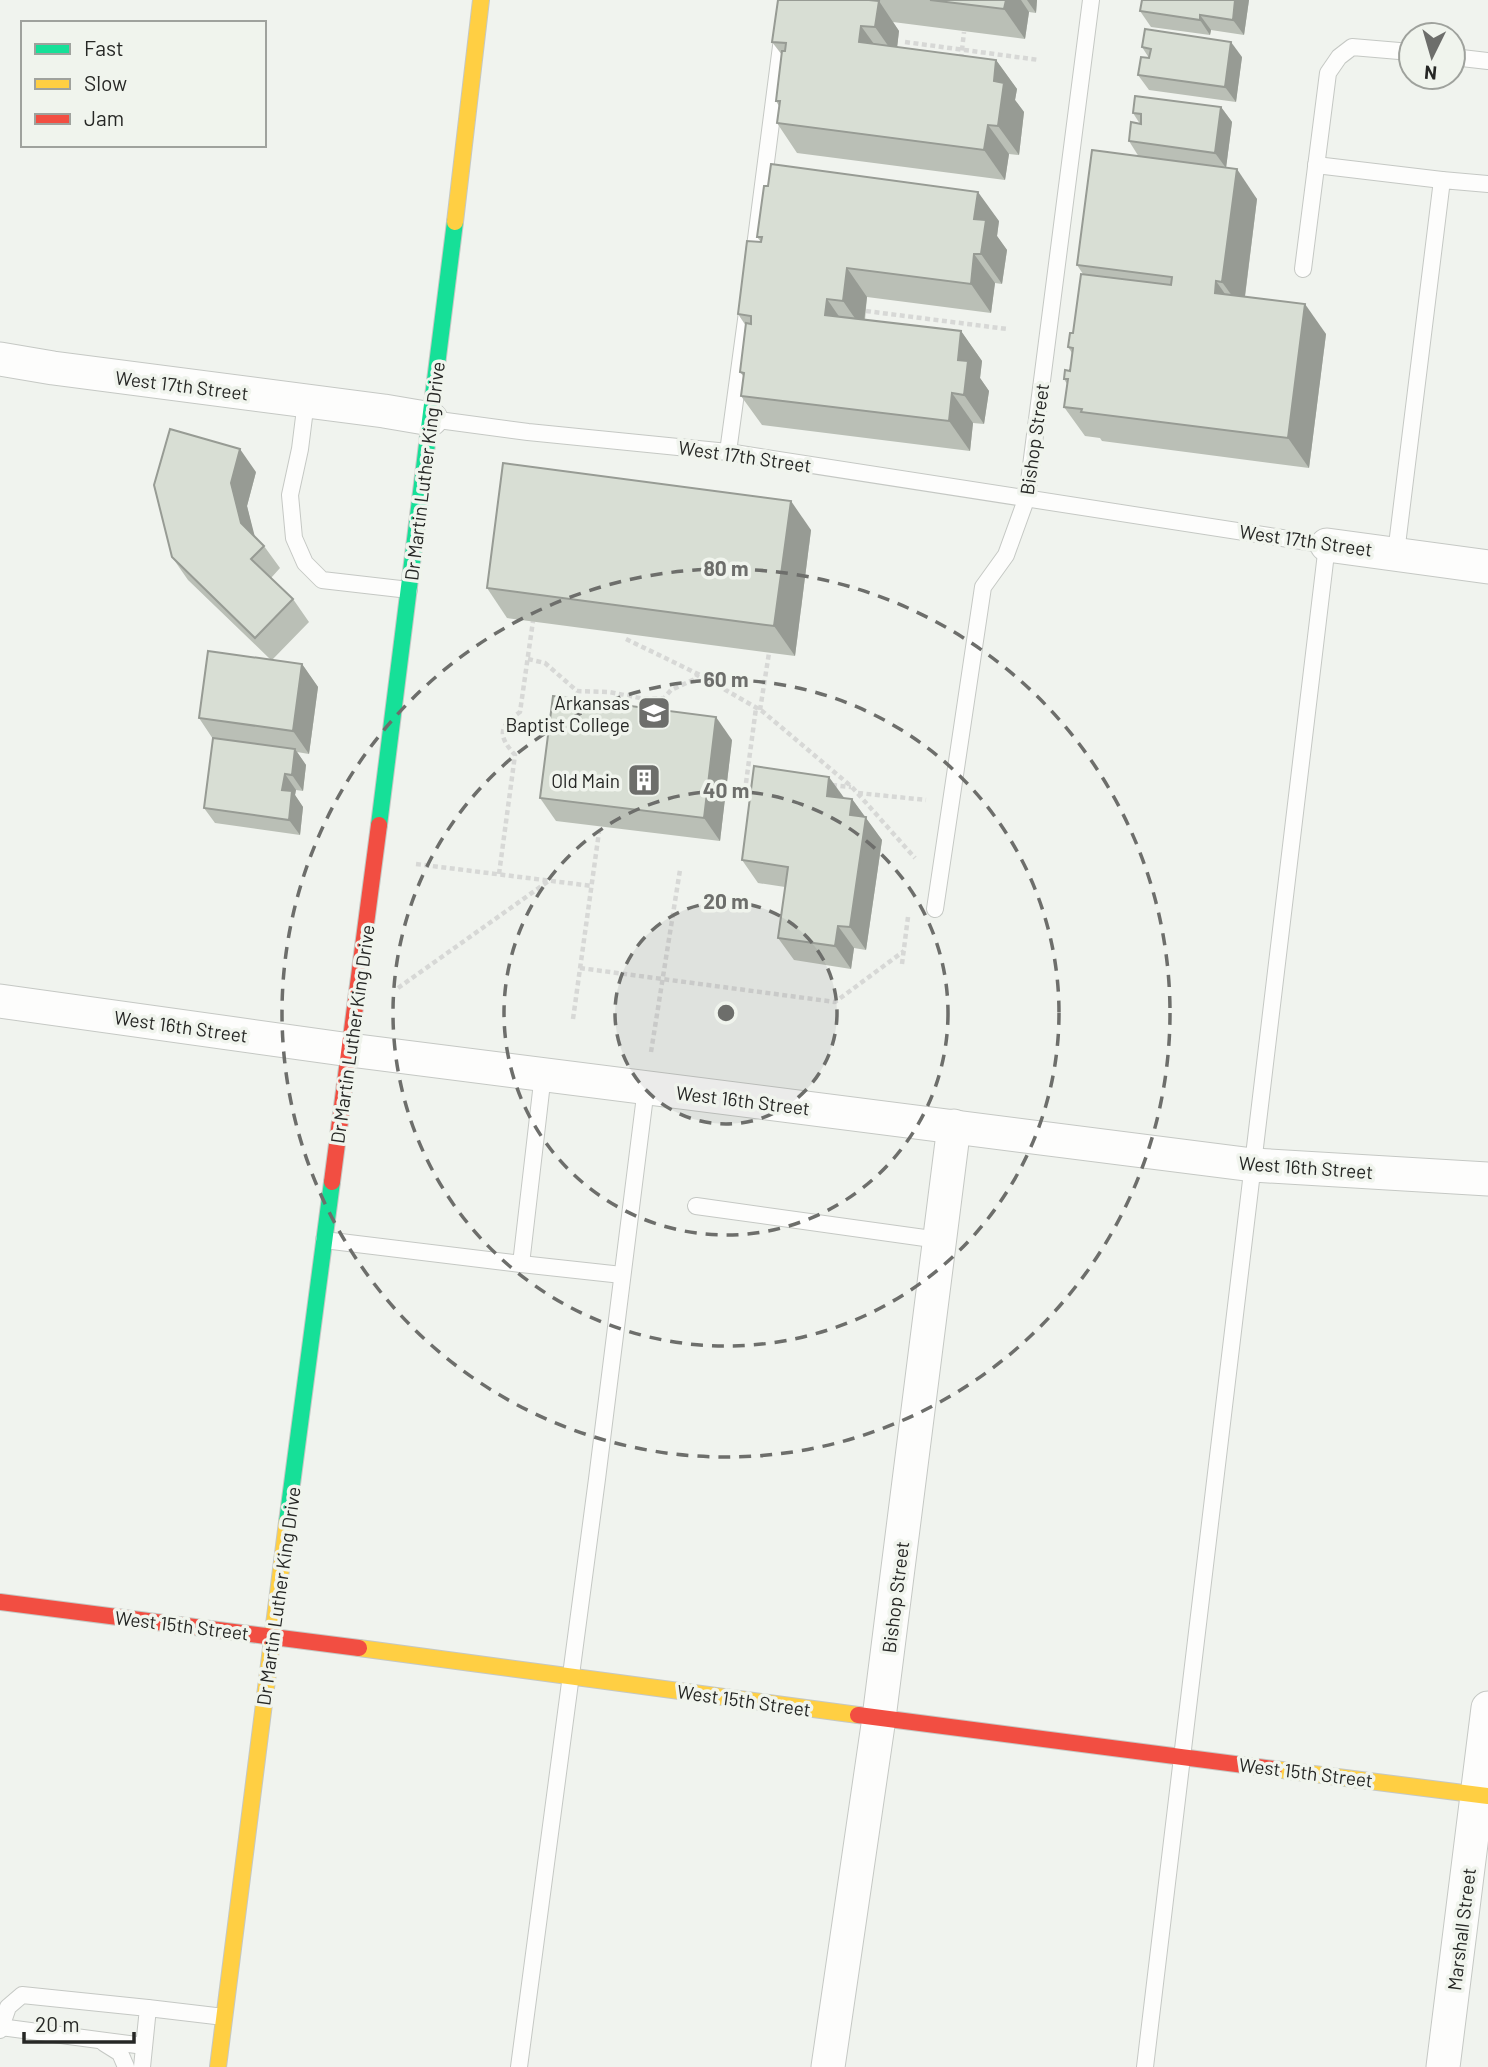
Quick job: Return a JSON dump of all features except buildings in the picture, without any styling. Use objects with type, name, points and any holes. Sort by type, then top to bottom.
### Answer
[{"type":"main road","name":"Dr Martin Luther King Drive","points":[[218,2067],[410,590],[481,0]]},
{"type":"main road","name":"West 15th Street","points":[[0,1602],[1483,1795]]},
{"type":"street","name":"West 17th Street","points":[[0,359],[430,419]]},
{"type":"street","name":"West 17th Street","points":[[1327,545],[1488,567]]},
{"type":"street","name":"West 16th Street","points":[[0,1001],[350,1050],[1253,1165],[1488,1179]]},
{"type":"street","name":"Bishop Street","points":[[828,2067],[879,1718],[954,1126]]},
{"type":"street","name":"Marshall Street","points":[[1443,2067],[1483,1795],[1488,1708]]},
{"type":"lane","points":[[728,452],[787,0]]},
{"type":"lane","name":"Bishop Street","points":[[935,909],[983,587],[1006,555],[1027,497],[1091,0]]},
{"type":"lane","points":[[1303,270],[1328,74],[1339,57],[1352,47],[1397,51]]},
{"type":"lane","points":[[1467,59],[1488,61]]},
{"type":"lane","points":[[1316,165],[1488,184]]},
{"type":"lane","points":[[1396,553],[1441,180]]},
{"type":"lane","points":[[306,401],[300,449],[290,495],[294,538],[305,563],[322,580],[410,590]]},
{"type":"lane","name":"West 17th Street","points":[[430,419],[528,432],[728,452],[1327,545]]},
{"type":"lane","points":[[1145,2067],[1327,545]]},
{"type":"lane","points":[[521,1264],[544,1074]]},
{"type":"lane","points":[[519,2067],[646,1088]]},
{"type":"lane","points":[[696,1206],[939,1240]]},
{"type":"lane","points":[[324,1240],[622,1275]]},
{"type":"lane","points":[[144,2046],[0,2029],[8,2007],[22,1995],[225,2017]]},
{"type":"lane","points":[[142,2067],[148,2008]]},
{"type":"lane","points":[[99,2040],[120,2053],[126,2067]]},
{"type":"path","points":[[960,68],[964,32]]},
{"type":"path","points":[[905,42],[1039,60]]},
{"type":"path","points":[[866,311],[1007,329]]},
{"type":"path","points":[[499,874],[515,755],[505,744],[503,727],[520,712],[533,621]]},
{"type":"path","points":[[626,639],[698,674],[758,709],[852,787],[916,859]]},
{"type":"path","points":[[746,783],[768,653]]},
{"type":"path","points":[[528,659],[545,663],[577,691],[608,692],[645,699],[664,698],[671,690],[695,679],[698,674]]},
{"type":"path","points":[[826,784],[852,787]]},
{"type":"path","points":[[857,792],[951,803]]},
{"type":"path","points":[[573,1019],[599,832]]},
{"type":"path","points":[[416,864],[592,886]]},
{"type":"path","points":[[646,1088],[680,870]]},
{"type":"path","points":[[398,988],[550,880]]},
{"type":"path","points":[[580,968],[835,1002],[904,951]]},
{"type":"traffic: fast","points":[[379,825],[455,222]]},
{"type":"traffic: fast","points":[[287,1522],[332,1182]]},
{"type":"traffic: slow","points":[[455,222],[481,0]]},
{"type":"traffic: slow","points":[[218,2067],[287,1522]]},
{"type":"traffic: slow","points":[[359,1648],[858,1715]]},
{"type":"traffic: slow","points":[[1274,1769],[1488,1796]]},
{"type":"traffic: jam","points":[[332,1182],[379,825]]},
{"type":"traffic: jam","points":[[0,1602],[359,1648]]},
{"type":"traffic: jam","points":[[858,1715],[1274,1769]]},
{"type":"place","name":"Arkansas Baptist College","points":[[654,713]]},
{"type":"place","name":"Old Main","points":[[644,780]]}]
